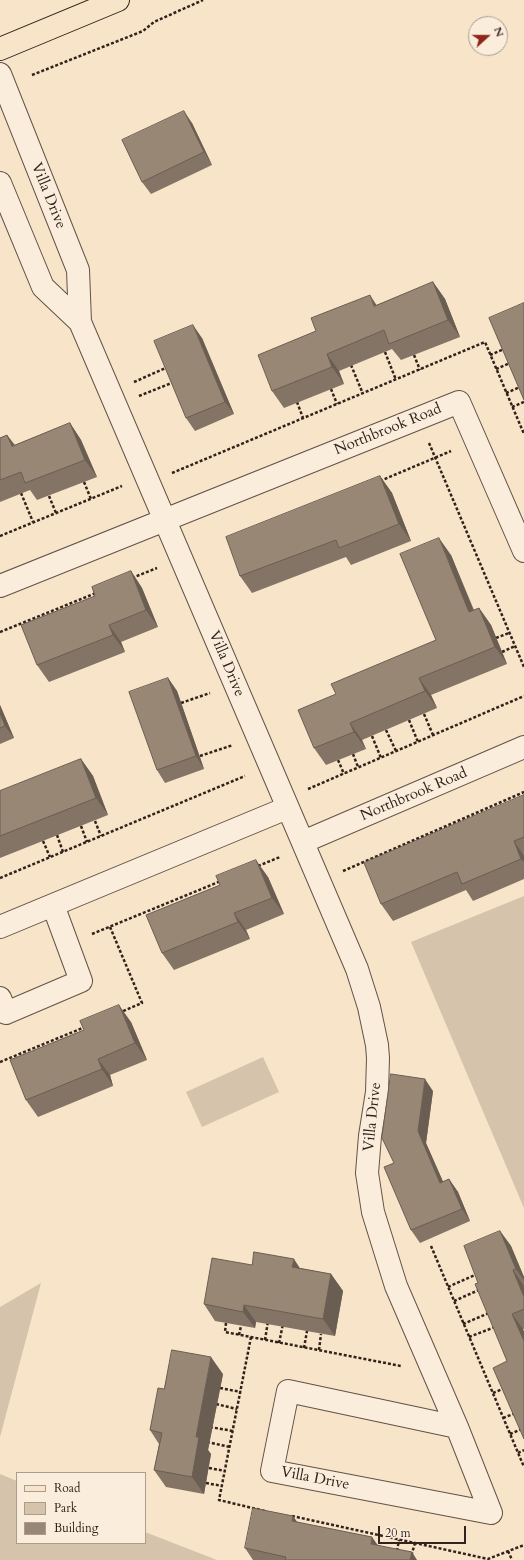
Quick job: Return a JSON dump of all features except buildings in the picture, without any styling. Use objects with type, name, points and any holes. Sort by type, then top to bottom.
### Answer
[{"type":"main road","points":[[0,49],[118,0]]},
{"type":"lane","name":"Villa Drive","points":[[0,74],[78,270],[80,322],[357,969],[369,1007],[377,1045],[377,1092],[370,1136],[367,1173],[372,1212],[396,1286],[457,1426],[491,1513],[272,1471],[288,1391],[457,1426]]},
{"type":"lane","name":"Villa Drive","points":[[0,183],[43,287],[80,322]]},
{"type":"lane","name":"Northbrook Road","points":[[165,520],[459,402],[524,551]]},
{"type":"lane","points":[[0,586],[165,520]]},
{"type":"lane","name":"Northbrook Road","points":[[303,842],[524,747]]},
{"type":"lane","points":[[0,927],[287,808]]},
{"type":"lane","points":[[0,998],[6,1013],[81,981],[53,906]]},
{"type":"path","points":[[32,75],[143,31],[154,22],[203,0]]},
{"type":"path","points":[[168,466],[172,474],[485,342],[524,434]]},
{"type":"path","points":[[490,355],[507,348]]},
{"type":"path","points":[[385,352],[396,380]]},
{"type":"path","points":[[414,355],[420,370]]},
{"type":"path","points":[[496,369],[512,362]]},
{"type":"path","points":[[352,365],[363,394]]},
{"type":"path","points":[[133,382],[168,367]]},
{"type":"path","points":[[131,377],[142,403]]},
{"type":"path","points":[[139,396],[174,382]]},
{"type":"path","points":[[506,393],[522,386]]},
{"type":"path","points":[[331,389],[337,404]]},
{"type":"path","points":[[297,402],[303,418]]},
{"type":"path","points":[[512,407],[524,402]]},
{"type":"path","points":[[427,440],[524,667]]},
{"type":"path","points":[[380,487],[378,482],[457,449]]},
{"type":"path","points":[[84,482],[91,498]]},
{"type":"path","points":[[0,536],[128,483]]},
{"type":"path","points":[[21,493],[33,522]]},
{"type":"path","points":[[49,496],[56,513]]},
{"type":"path","points":[[131,578],[158,567]]},
{"type":"path","points":[[0,632],[99,591]]},
{"type":"path","points":[[88,596],[90,603]]},
{"type":"path","points":[[74,602],[76,609]]},
{"type":"path","points":[[34,618],[38,624]]},
{"type":"path","points":[[496,638],[509,633]]},
{"type":"path","points":[[502,652],[515,646]]},
{"type":"path","points":[[181,703],[211,692]]},
{"type":"path","points":[[308,790],[524,696]]},
{"type":"path","points":[[424,714],[433,735]]},
{"type":"path","points":[[409,720],[418,742]]},
{"type":"path","points":[[386,730],[396,751]]},
{"type":"path","points":[[372,736],[381,758]]},
{"type":"path","points":[[200,756],[234,745]]},
{"type":"path","points":[[353,754],[358,767]]},
{"type":"path","points":[[338,760],[344,774]]},
{"type":"path","points":[[0,878],[247,775]]},
{"type":"path","points":[[336,874],[524,792]]},
{"type":"path","points":[[489,808],[492,815]]},
{"type":"path","points":[[473,814],[476,821]]},
{"type":"path","points":[[95,821],[101,836]]},
{"type":"path","points":[[455,822],[458,829]]},
{"type":"path","points":[[81,826],[87,842]]},
{"type":"path","points":[[430,833],[433,840]]},
{"type":"path","points":[[57,835],[63,852]]},
{"type":"path","points":[[416,839],[419,846]]},
{"type":"path","points":[[43,841],[50,857]]},
{"type":"path","points":[[394,849],[396,856]]},
{"type":"path","points":[[380,855],[382,862]]},
{"type":"path","points":[[254,867],[281,856]]},
{"type":"path","points":[[90,934],[227,879]]},
{"type":"path","points":[[213,884],[216,891]]},
{"type":"path","points":[[198,890],[200,896]]},
{"type":"path","points":[[176,900],[178,907]]},
{"type":"path","points":[[161,906],[164,912]]},
{"type":"path","points":[[110,927],[142,1004],[120,1012]]},
{"type":"path","points":[[0,1062],[91,1024]]},
{"type":"path","points":[[77,1030],[79,1037]]},
{"type":"path","points":[[62,1036],[65,1042]]},
{"type":"path","points":[[39,1046],[42,1053]]},
{"type":"path","points":[[24,1052],[27,1059]]},
{"type":"path","points":[[430,1246],[524,1466]]},
{"type":"path","points":[[448,1286],[479,1273]]},
{"type":"path","points":[[454,1301],[485,1287]]},
{"type":"path","points":[[463,1324],[491,1312]]},
{"type":"path","points":[[265,1340],[269,1317]]},
{"type":"path","points":[[279,1343],[284,1320]]},
{"type":"path","points":[[226,1323],[225,1332],[404,1367]]},
{"type":"path","points":[[239,1335],[241,1326]]},
{"type":"path","points":[[469,1337],[496,1326]]},
{"type":"path","points":[[304,1348],[307,1331]]},
{"type":"path","points":[[319,1350],[321,1334]]},
{"type":"path","points":[[220,1388],[240,1392]]},
{"type":"path","points":[[493,1393],[506,1388]]},
{"type":"path","points":[[216,1404],[237,1409]]},
{"type":"path","points":[[503,1418],[520,1411]]},
{"type":"path","points":[[207,1427],[233,1431]]},
{"type":"path","points":[[510,1434],[524,1428]]},
{"type":"path","points":[[204,1442],[230,1447]]},
{"type":"path","points":[[518,1453],[524,1450]]},
{"type":"path","points":[[209,1468],[225,1471]]},
{"type":"path","points":[[206,1483],[222,1486]]},
{"type":"path","points":[[294,1524],[296,1517]]},
{"type":"path","points":[[318,1522],[318,1528]]},
{"type":"path","points":[[359,1537],[360,1531]]},
{"type":"path","points":[[374,1540],[375,1534]]},
{"type":"path","points":[[396,1553],[399,1540]]},
{"type":"path","points":[[410,1560],[414,1543]]},
{"type":"path","points":[[508,1551],[512,1560]]},
{"type":"green space","points":[[524,896],[524,1208],[411,942]]},
{"type":"green space","points":[[263,1057],[279,1092],[202,1127],[186,1092]]},
{"type":"green space","points":[[41,1283],[0,1437],[0,1307]]},
{"type":"green space","points":[[0,1474],[16,1481],[16,1544],[146,1544],[146,1532],[217,1560],[0,1560]]}]
